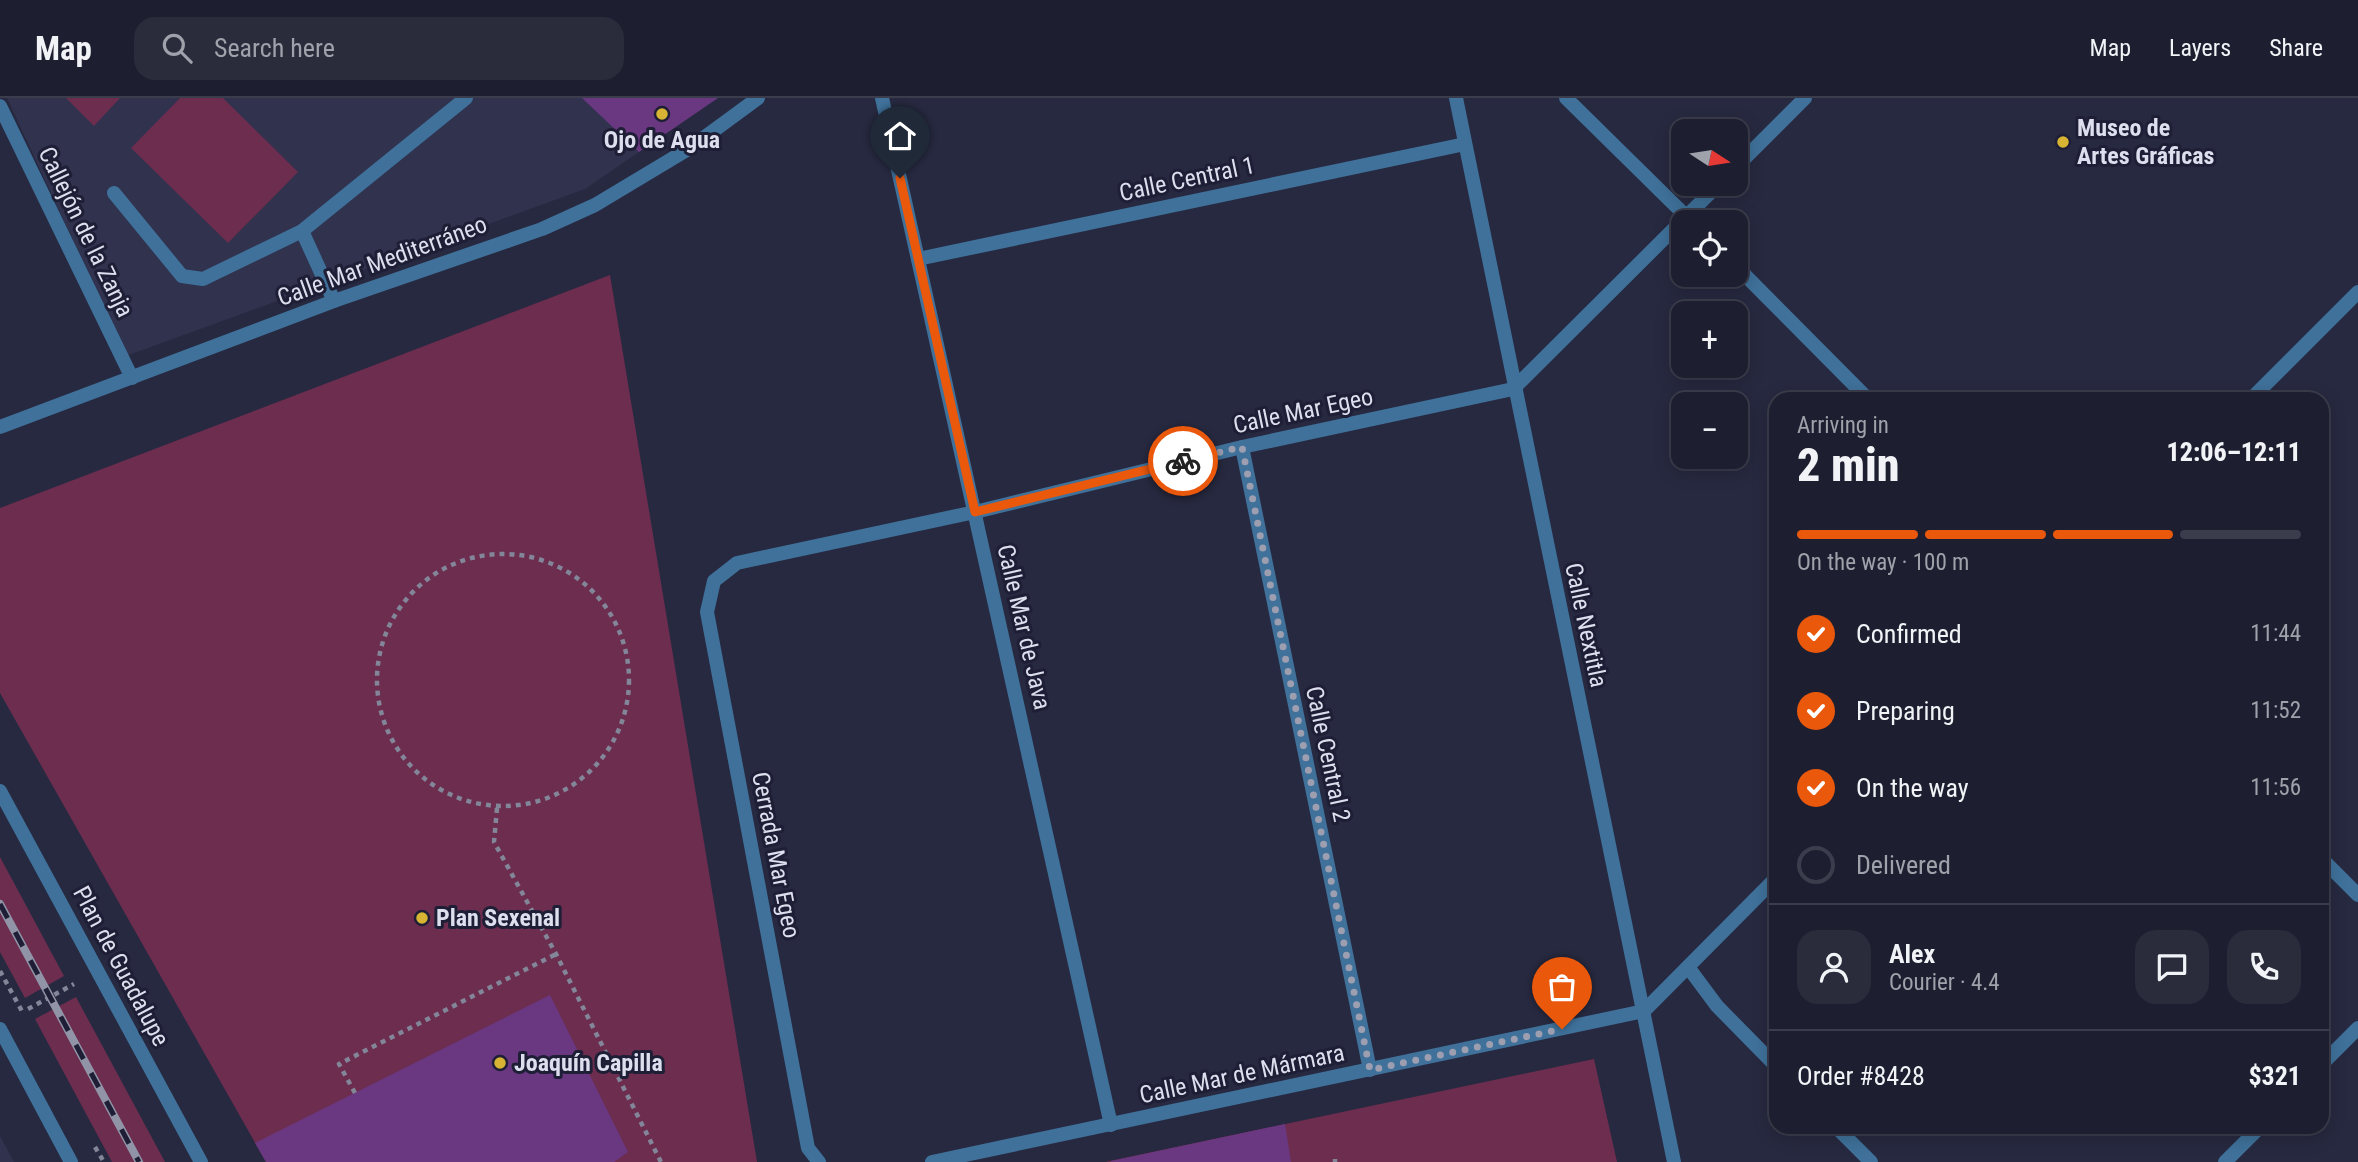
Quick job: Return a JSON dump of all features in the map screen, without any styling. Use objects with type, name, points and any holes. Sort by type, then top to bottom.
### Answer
[{"type":"street","points":[[114,193],[182,276],[192,280],[203,279],[302,231],[466,98]]},
{"type":"street","name":"Calle Mar Mediterráneo","points":[[1,425],[334,301],[542,229],[595,205],[690,148],[758,98]]},
{"type":"street","name":"Calle Mar de Java","points":[[882,98],[1111,1125]]},
{"type":"street","name":"Calle Nextitla","points":[[1456,98],[1513,389],[1674,1162]]},
{"type":"street","points":[[1566,98],[1680,210]]},
{"type":"street","points":[[1748,155],[1805,98]]},
{"type":"street","name":"Callejón de la Zanja","points":[[0,106],[132,378]]},
{"type":"street","name":"Calle Central 1","points":[[918,259],[1465,144]]},
{"type":"street","points":[[1697,210],[1709,196]]},
{"type":"street","points":[[302,231],[334,301]]},
{"type":"street","points":[[1513,389],[1671,236]]},
{"type":"street","points":[[1748,278],[1861,392]]},
{"type":"street","points":[[2258,392],[2358,292]]},
{"type":"street","name":"Calle Mar Egeo","points":[[737,563],[975,512],[1242,447],[1513,389]]},
{"type":"street","name":"Calle Central 2","points":[[1242,447],[1370,1070]]},
{"type":"street","name":"Cerrada Mar Egeo","points":[[737,563],[714,581],[707,612],[808,1148],[819,1162]]},
{"type":"street","name":"Plan de Guadalupe","points":[[0,791],[201,1162]]},
{"type":"street","points":[[2329,866],[2358,895]]},
{"type":"street","points":[[1644,1011],[1769,885]]},
{"type":"street","points":[[1688,967],[1717,1006],[1769,1059]]},
{"type":"street","name":"Calle Mar de Mármara","points":[[932,1162],[1644,1011]]},
{"type":"street","points":[[2329,1057],[2358,1028]]},
{"type":"street","points":[[0,1029],[71,1162]]},
{"type":"street","points":[[1843,1134],[1871,1162]]},
{"type":"street","points":[[2225,1162],[2253,1134]]},
{"type":"path","points":[[484,554],[525,554],[564,568],[597,593],[620,629],[630,671],[626,714],[608,752],[578,784],[540,802],[497,808],[456,799],[421,777],[394,746],[379,707],[377,665],[389,626],[412,592],[445,567],[484,554]]},
{"type":"path","points":[[497,808],[494,842],[556,954],[661,1162]]},
{"type":"path","points":[[355,1094],[339,1064],[556,954]]},
{"type":"path","points":[[28,1009],[74,984]]},
{"type":"shaded area","points":[[7,98],[718,98],[585,189],[126,356]]},
{"type":"shaded area","points":[[66,98],[120,98],[94,126]]},
{"type":"shaded area","points":[[180,98],[223,98],[298,172],[228,243],[131,148]]},
{"type":"shaded area","name":"Plan Sexenal","points":[[610,275],[757,1162],[266,1162],[0,693],[0,508]]},
{"type":"shaded area","points":[[0,857],[64,976],[25,998],[0,952]]},
{"type":"shaded area","points":[[76,997],[165,1162],[112,1162],[35,1019]]},
{"type":"shaded area","points":[[1594,1059],[1617,1162],[1105,1162]]},
{"type":"shaded area","points":[[0,1136],[14,1162],[0,1162]]},
{"type":"building","name":"Ojo de Agua","points":[[582,98],[718,98],[639,152]]},
{"type":"building","name":"Joaquín Capilla","points":[[550,995],[628,1152],[614,1162],[266,1162],[255,1143]]},
{"type":"building","points":[[1285,1124],[1291,1162],[1111,1162],[1111,1161]]},
{"type":"railway","points":[[0,904],[139,1162]]},
{"type":"way so far","points":[[1183,461],[1242,447],[1370,1070],[1562,1029]]},
{"type":"place","name":"Ojo de Agua","points":[[662,114]]},
{"type":"place","name":"Museo de Artes Gráficas","points":[[2063,142]]},
{"type":"place","name":"Plan Sexenal","points":[[422,918]]},
{"type":"place","name":"Joaquín Capilla","points":[[500,1063]]},
{"type":"route","points":[[900,178],[975,512],[1183,461]]}]
